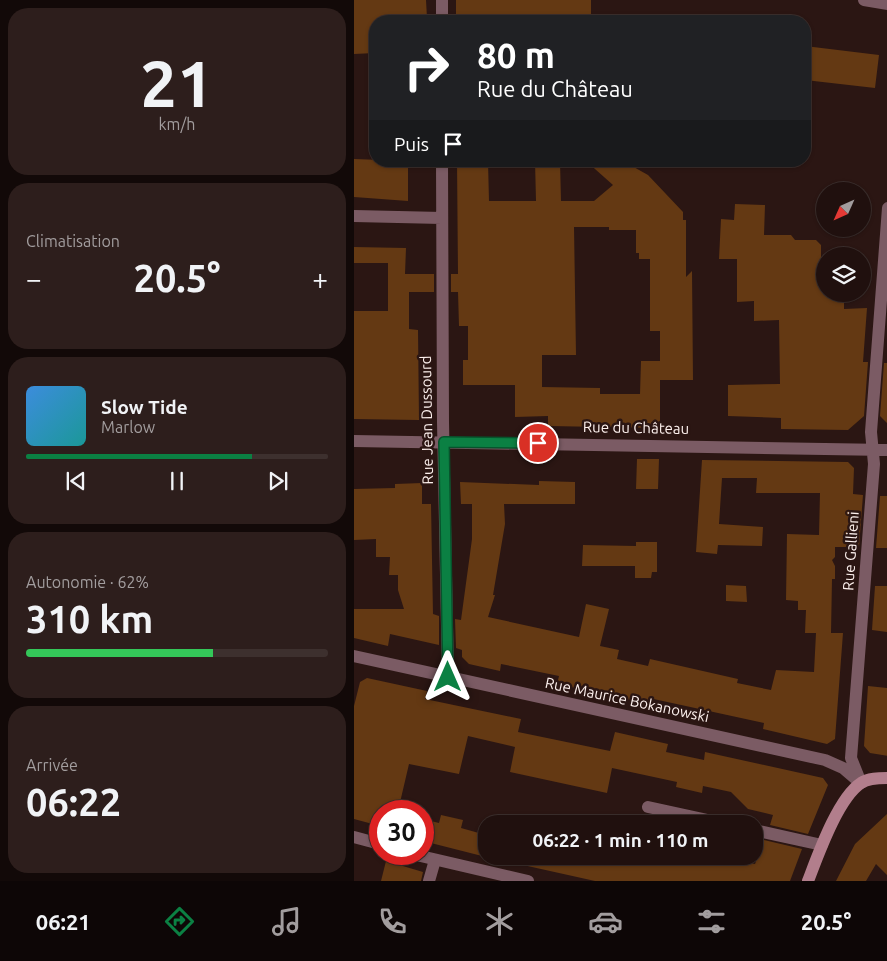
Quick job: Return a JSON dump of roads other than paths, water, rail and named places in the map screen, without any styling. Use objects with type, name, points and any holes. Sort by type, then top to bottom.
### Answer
[{"type":"main road","points":[[808,881],[822,845],[837,816],[861,783],[872,779],[887,778]]},
{"type":"street","points":[[442,0],[442,15]]},
{"type":"street","points":[[864,0],[887,4]]},
{"type":"street","name":"Rue Jean Dussourd","points":[[442,167],[448,677]]},
{"type":"street","name":"Rue Gallieni","points":[[861,783],[851,758],[874,464],[871,449],[887,208]]},
{"type":"street","points":[[354,216],[442,218]]},
{"type":"street","name":"Rue du Château","points":[[354,440],[887,450]]},
{"type":"street","name":"Rue Maurice Bokanowski","points":[[354,657],[825,760],[843,768],[861,783]]},
{"type":"street","points":[[648,807],[685,815]]},
{"type":"street","points":[[763,832],[822,845]]},
{"type":"street","points":[[354,837],[369,841]]},
{"type":"street","points":[[429,881],[435,860],[528,881]]}]
